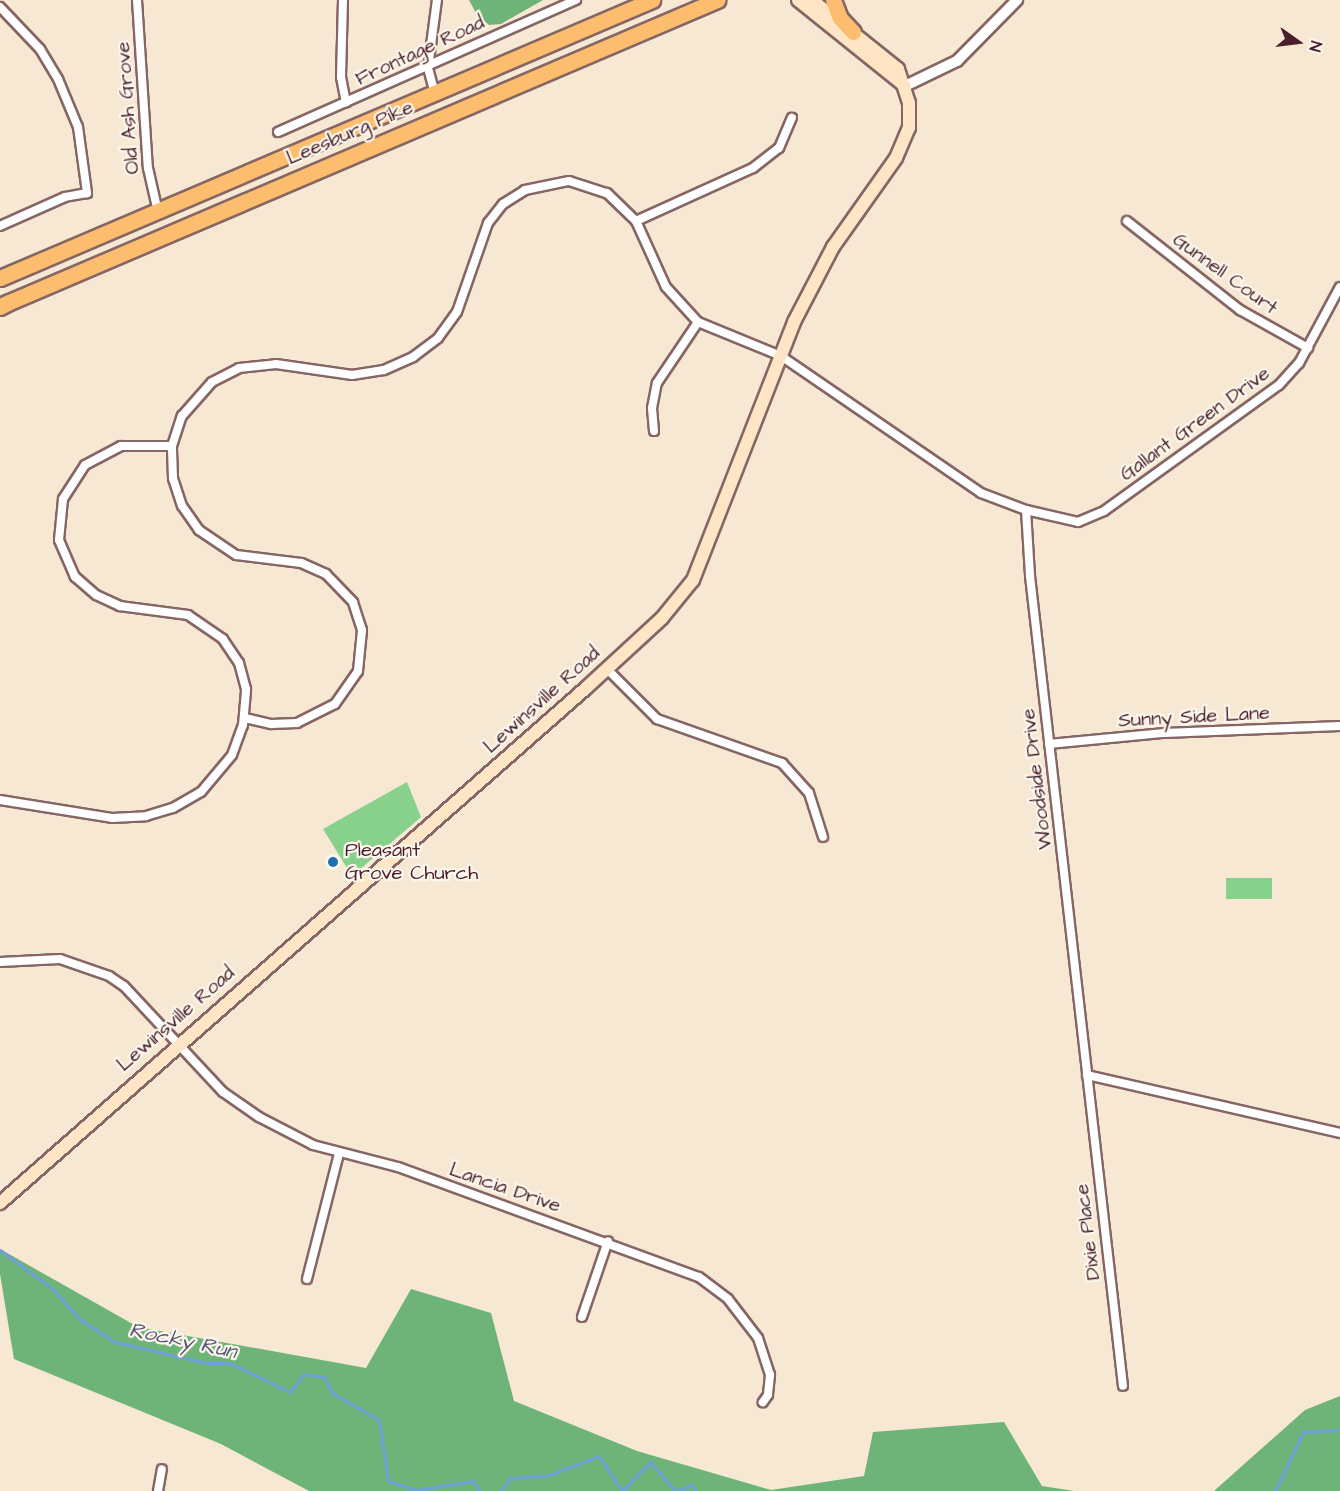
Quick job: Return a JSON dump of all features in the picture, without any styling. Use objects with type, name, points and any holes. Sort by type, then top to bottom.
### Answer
[{"type":"highway","name":"Leesburg Pike","points":[[0,278],[652,0]]},
{"type":"highway","name":"Leesburg Pike","points":[[3,305],[717,0]]},
{"type":"highway","points":[[833,0],[840,18],[853,32]]},
{"type":"main road","points":[[798,0],[905,86]]},
{"type":"main road","name":"Lewinsville Road","points":[[0,1203],[177,1044],[607,669],[662,618],[693,580],[781,356],[832,247],[903,147],[910,117],[905,86],[898,69],[812,0]]},
{"type":"street","name":"Old Ash Grove","points":[[136,0],[148,168],[158,212]]},
{"type":"street","points":[[343,0],[341,77],[346,103]]},
{"type":"street","points":[[435,94],[428,68],[437,0]]},
{"type":"street","name":"Frontage Road","points":[[278,132],[428,68],[576,0]]},
{"type":"street","points":[[905,86],[957,61],[1017,0]]},
{"type":"street","points":[[0,7],[33,40],[58,79],[78,128],[87,193],[65,197],[0,226]]},
{"type":"street","points":[[636,221],[753,168],[778,148],[792,118]]},
{"type":"street","points":[[245,718],[271,724],[297,723],[335,704],[358,671],[363,630],[352,602],[326,574],[301,563],[236,555],[199,530],[176,492],[172,446],[182,416],[195,398],[212,382],[239,368],[268,363],[334,374],[368,373],[399,364],[426,348],[457,312],[489,223],[503,204],[525,190],[554,182],[582,183],[607,193],[636,221],[666,286],[698,322],[781,356],[959,481],[1026,510]]},
{"type":"street","name":"Gunnell Court","points":[[1127,221],[1240,310],[1308,348]]},
{"type":"street","name":"Gallant Green Drive","points":[[1026,510],[1078,522],[1096,516],[1279,385],[1308,348],[1340,287]]},
{"type":"street","points":[[654,431],[652,408],[657,383],[698,322]]},
{"type":"street","points":[[0,800],[112,818],[162,812],[187,801],[213,780],[232,755],[245,718],[246,689],[239,663],[213,629],[173,611],[134,608],[107,601],[85,587],[63,554],[58,527],[61,506],[69,486],[85,465],[121,447],[172,446]]},
{"type":"street","name":"Woodside Drive","points":[[1026,510],[1049,744],[1087,1075]]},
{"type":"street","points":[[607,669],[631,698],[657,719],[782,763],[809,793],[823,837]]},
{"type":"street","name":"Sunny Side Lane","points":[[1049,744],[1164,733],[1340,726]]},
{"type":"street","name":"Lancia Drive","points":[[0,962],[51,958],[93,968],[124,986],[207,1077],[242,1106],[312,1145],[398,1167],[683,1269],[728,1299],[753,1329],[766,1360],[770,1385],[763,1402]]},
{"type":"street","points":[[1087,1075],[1340,1133]]},
{"type":"street","name":"Dixie Place","points":[[1087,1075],[1124,1386]]},
{"type":"street","points":[[307,1279],[339,1153]]},
{"type":"street","points":[[582,1317],[608,1241]]},
{"type":"street","points":[[158,1491],[162,1470]]},
{"type":"green space","points":[[469,0],[543,0],[501,24],[489,25],[477,15]]},
{"type":"green space","points":[[407,782],[421,817],[352,876],[323,829]]},
{"type":"green space","points":[[1226,878],[1272,878],[1272,899],[1226,899]]},
{"type":"green space","points":[[0,1249],[138,1327],[366,1368],[411,1289],[491,1313],[514,1401],[637,1451],[771,1490],[864,1476],[873,1432],[1004,1422],[1042,1486],[1074,1491],[309,1491],[221,1444],[14,1359],[0,1274]]},
{"type":"green space","points":[[1340,1396],[1340,1491],[1214,1491],[1305,1410]]},
{"type":"waterway","name":"Rocky Run","points":[[0,1250],[54,1290],[78,1318],[115,1342],[207,1363],[230,1363],[290,1392],[304,1374],[324,1377],[332,1393],[379,1420],[388,1481],[416,1490],[473,1481],[480,1491]]},
{"type":"waterway","name":"Rocky Run","points":[[1275,1491],[1303,1432],[1340,1430]]},
{"type":"waterway","name":"Rocky Run","points":[[501,1491],[510,1478],[549,1475],[599,1456],[622,1491]]},
{"type":"waterway","name":"Rocky Run","points":[[622,1491],[650,1462],[675,1491]]},
{"type":"waterway","name":"Rocky Run","points":[[676,1491],[692,1485],[695,1491]]},
{"type":"place","name":"Pleasant Grove Church","points":[[333,862]]}]
